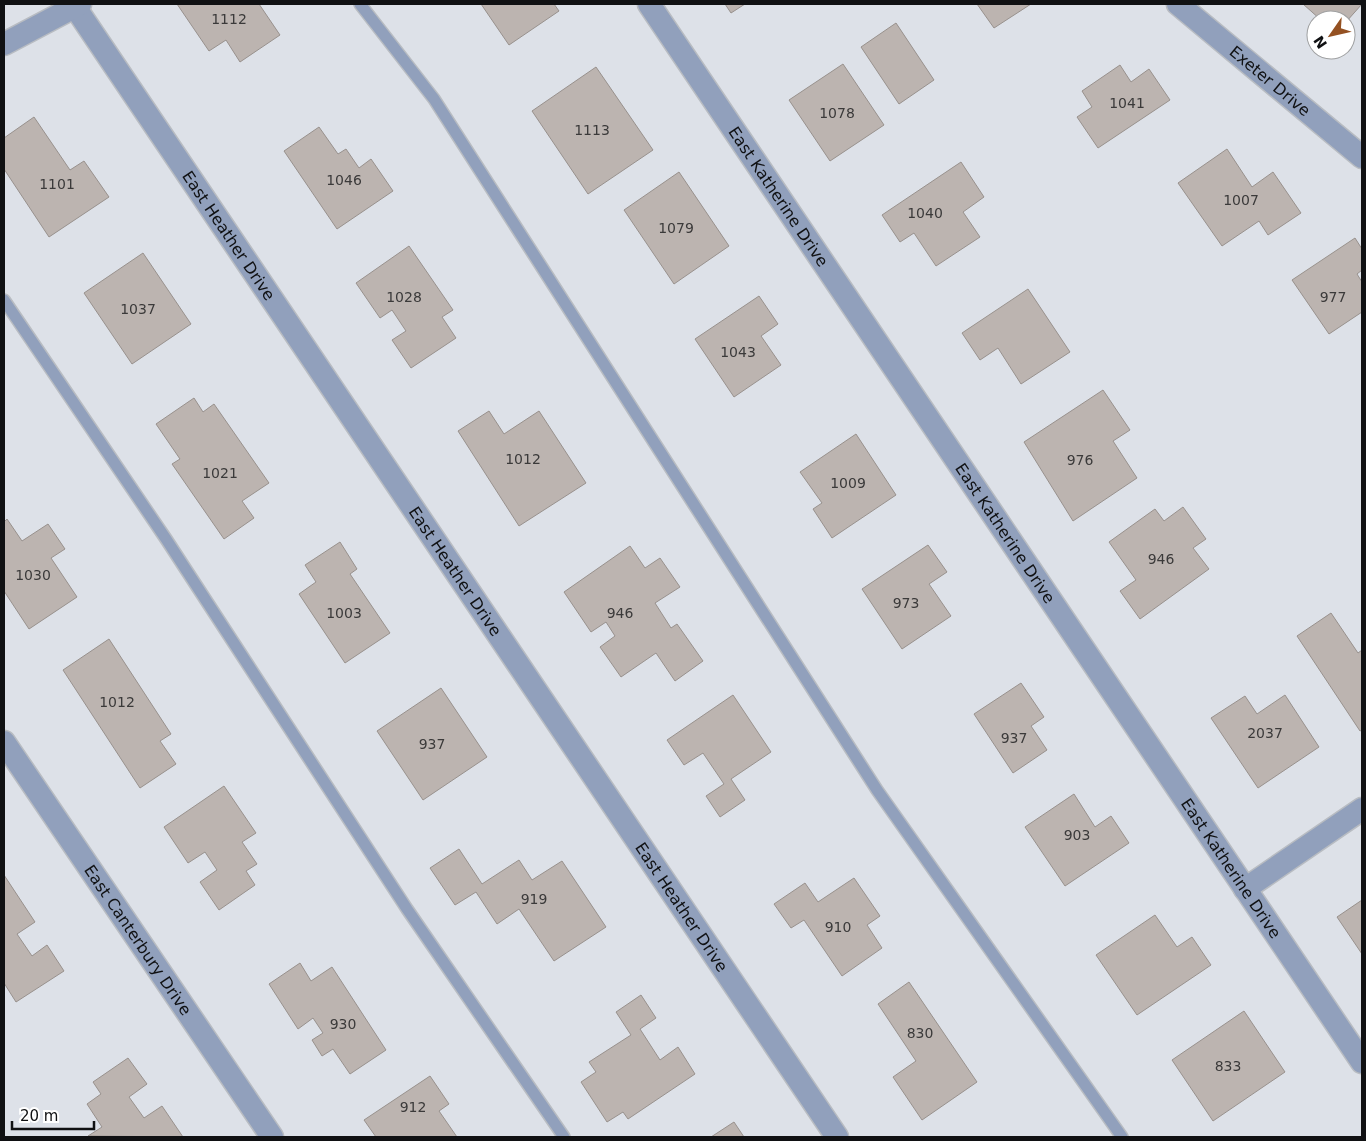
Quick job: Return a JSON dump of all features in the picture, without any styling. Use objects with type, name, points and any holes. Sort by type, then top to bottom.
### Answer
[{"type":"street","name":"East Katherine Drive","points":[[649,4],[1362,1062]]},
{"type":"street","name":"Exeter Drive","points":[[1178,4],[1362,157]]},
{"type":"street","points":[[4,44],[76,5]]},
{"type":"street","name":"East Heather Drive","points":[[76,5],[837,1137]]},
{"type":"street","name":"East Canterbury Drive","points":[[4,742],[272,1137]]},
{"type":"street","points":[[1245,889],[1362,809]]},
{"type":"lane","points":[[360,4],[434,99],[877,790],[1122,1137]]},
{"type":"lane","points":[[4,300],[166,539],[407,909],[564,1137]]},
{"type":"building","points":[[177,4],[259,4],[280,35],[240,62],[226,40],[209,51]]},
{"type":"building","points":[[481,4],[554,4],[559,11],[509,45]]},
{"type":"building","points":[[725,4],[745,4],[731,13]]},
{"type":"building","points":[[977,4],[1031,4],[994,28]]},
{"type":"building","points":[[1303,4],[1362,4],[1356,11],[1310,10]]},
{"type":"building","points":[[896,23],[934,80],[899,104],[861,47]]},
{"type":"building","points":[[843,64],[884,125],[830,161],[789,100]]},
{"type":"building","points":[[1120,65],[1131,82],[1149,69],[1170,100],[1098,148],[1077,117],[1092,107],[1082,91]]},
{"type":"building","points":[[596,67],[653,150],[588,194],[532,111]]},
{"type":"building","points":[[34,117],[70,170],[84,161],[109,197],[49,237],[4,169],[4,138]]},
{"type":"building","points":[[319,127],[338,154],[346,149],[359,168],[371,159],[393,191],[337,229],[284,151]]},
{"type":"building","points":[[1227,149],[1252,187],[1273,172],[1301,213],[1268,235],[1259,221],[1222,246],[1178,183]]},
{"type":"building","points":[[961,162],[984,197],[963,212],[980,237],[936,266],[914,233],[900,242],[882,215]]},
{"type":"building","points":[[679,172],[729,246],[674,284],[624,210]]},
{"type":"building","points":[[1355,238],[1362,249],[1362,270],[1357,274],[1362,282],[1362,312],[1329,334],[1292,280]]},
{"type":"building","points":[[409,246],[453,310],[442,317],[456,338],[411,368],[392,340],[406,331],[392,310],[380,318],[356,283]]},
{"type":"building","points":[[143,253],[191,324],[132,364],[84,293]]},
{"type":"building","points":[[1028,289],[1070,352],[1021,384],[998,348],[980,360],[962,333]]},
{"type":"building","points":[[759,296],[778,324],[761,336],[781,365],[734,397],[695,339]]},
{"type":"building","points":[[1103,390],[1130,430],[1113,441],[1137,478],[1073,521],[1024,442]]},
{"type":"building","points":[[194,398],[203,412],[214,404],[269,483],[242,501],[254,518],[224,539],[172,464],[180,459],[156,424]]},
{"type":"building","points":[[489,411],[504,434],[539,411],[586,483],[519,526],[458,431]]},
{"type":"building","points":[[856,434],[896,495],[832,538],[813,509],[822,503],[800,472]]},
{"type":"building","points":[[1183,507],[1206,539],[1193,548],[1209,569],[1140,619],[1120,591],[1136,580],[1109,542],[1155,509],[1164,521]]},
{"type":"building","points":[[7,519],[22,541],[48,524],[65,549],[51,558],[77,597],[29,629],[4,591],[4,522]]},
{"type":"building","points":[[340,542],[357,569],[350,574],[390,633],[345,663],[299,594],[316,582],[305,565]]},
{"type":"building","points":[[928,545],[947,572],[929,584],[951,616],[902,649],[862,589]]},
{"type":"building","points":[[630,546],[645,568],[660,558],[680,587],[655,603],[671,628],[677,624],[703,661],[675,681],[656,653],[621,677],[600,647],[615,636],[606,622],[591,632],[564,592]]},
{"type":"building","points":[[1331,613],[1358,653],[1362,650],[1362,730],[1360,731],[1297,636]]},
{"type":"building","points":[[109,639],[171,734],[160,741],[176,764],[140,788],[63,670]]},
{"type":"building","points":[[1021,683],[1044,717],[1031,726],[1047,750],[1013,773],[974,714]]},
{"type":"building","points":[[441,688],[487,757],[423,800],[377,731]]},
{"type":"building","points":[[733,695],[771,752],[731,779],[745,800],[720,817],[706,796],[724,784],[703,753],[684,765],[667,740]]},
{"type":"building","points":[[1285,695],[1319,747],[1258,788],[1211,718],[1245,696],[1257,714]]},
{"type":"building","points":[[224,786],[256,833],[242,842],[257,864],[246,871],[255,885],[219,910],[200,882],[217,870],[205,852],[188,863],[164,827]]},
{"type":"building","points":[[1074,794],[1095,827],[1111,816],[1129,843],[1065,886],[1025,827]]},
{"type":"building","points":[[459,849],[482,884],[519,860],[532,880],[562,861],[606,927],[554,961],[519,909],[497,924],[476,892],[455,905],[430,868]]},
{"type":"building","points":[[4,875],[35,922],[17,934],[32,956],[47,945],[64,971],[16,1002],[4,983]]},
{"type":"building","points":[[854,878],[880,916],[867,925],[882,948],[842,976],[804,920],[791,928],[774,904],[805,883],[818,902]]},
{"type":"building","points":[[1362,900],[1362,954],[1337,917]]},
{"type":"building","points":[[1155,915],[1177,947],[1192,937],[1211,965],[1137,1015],[1096,955]]},
{"type":"building","points":[[300,963],[311,981],[332,967],[386,1050],[350,1074],[333,1049],[322,1056],[312,1040],[323,1033],[313,1018],[298,1029],[269,984]]},
{"type":"building","points":[[909,982],[977,1082],[922,1120],[893,1077],[916,1061],[878,1004]]},
{"type":"building","points":[[641,995],[656,1018],[640,1029],[660,1060],[678,1047],[695,1074],[628,1119],[623,1112],[607,1122],[581,1082],[596,1072],[589,1062],[631,1035],[616,1012]]},
{"type":"building","points":[[1244,1011],[1285,1072],[1213,1121],[1172,1060]]},
{"type":"building","points":[[128,1058],[147,1084],[129,1097],[144,1118],[162,1106],[183,1137],[88,1136],[102,1127],[87,1104],[101,1094],[93,1082]]},
{"type":"building","points":[[430,1076],[449,1104],[439,1111],[457,1137],[376,1137],[364,1120]]},
{"type":"building","points":[[734,1122],[744,1137],[711,1137]]}]
